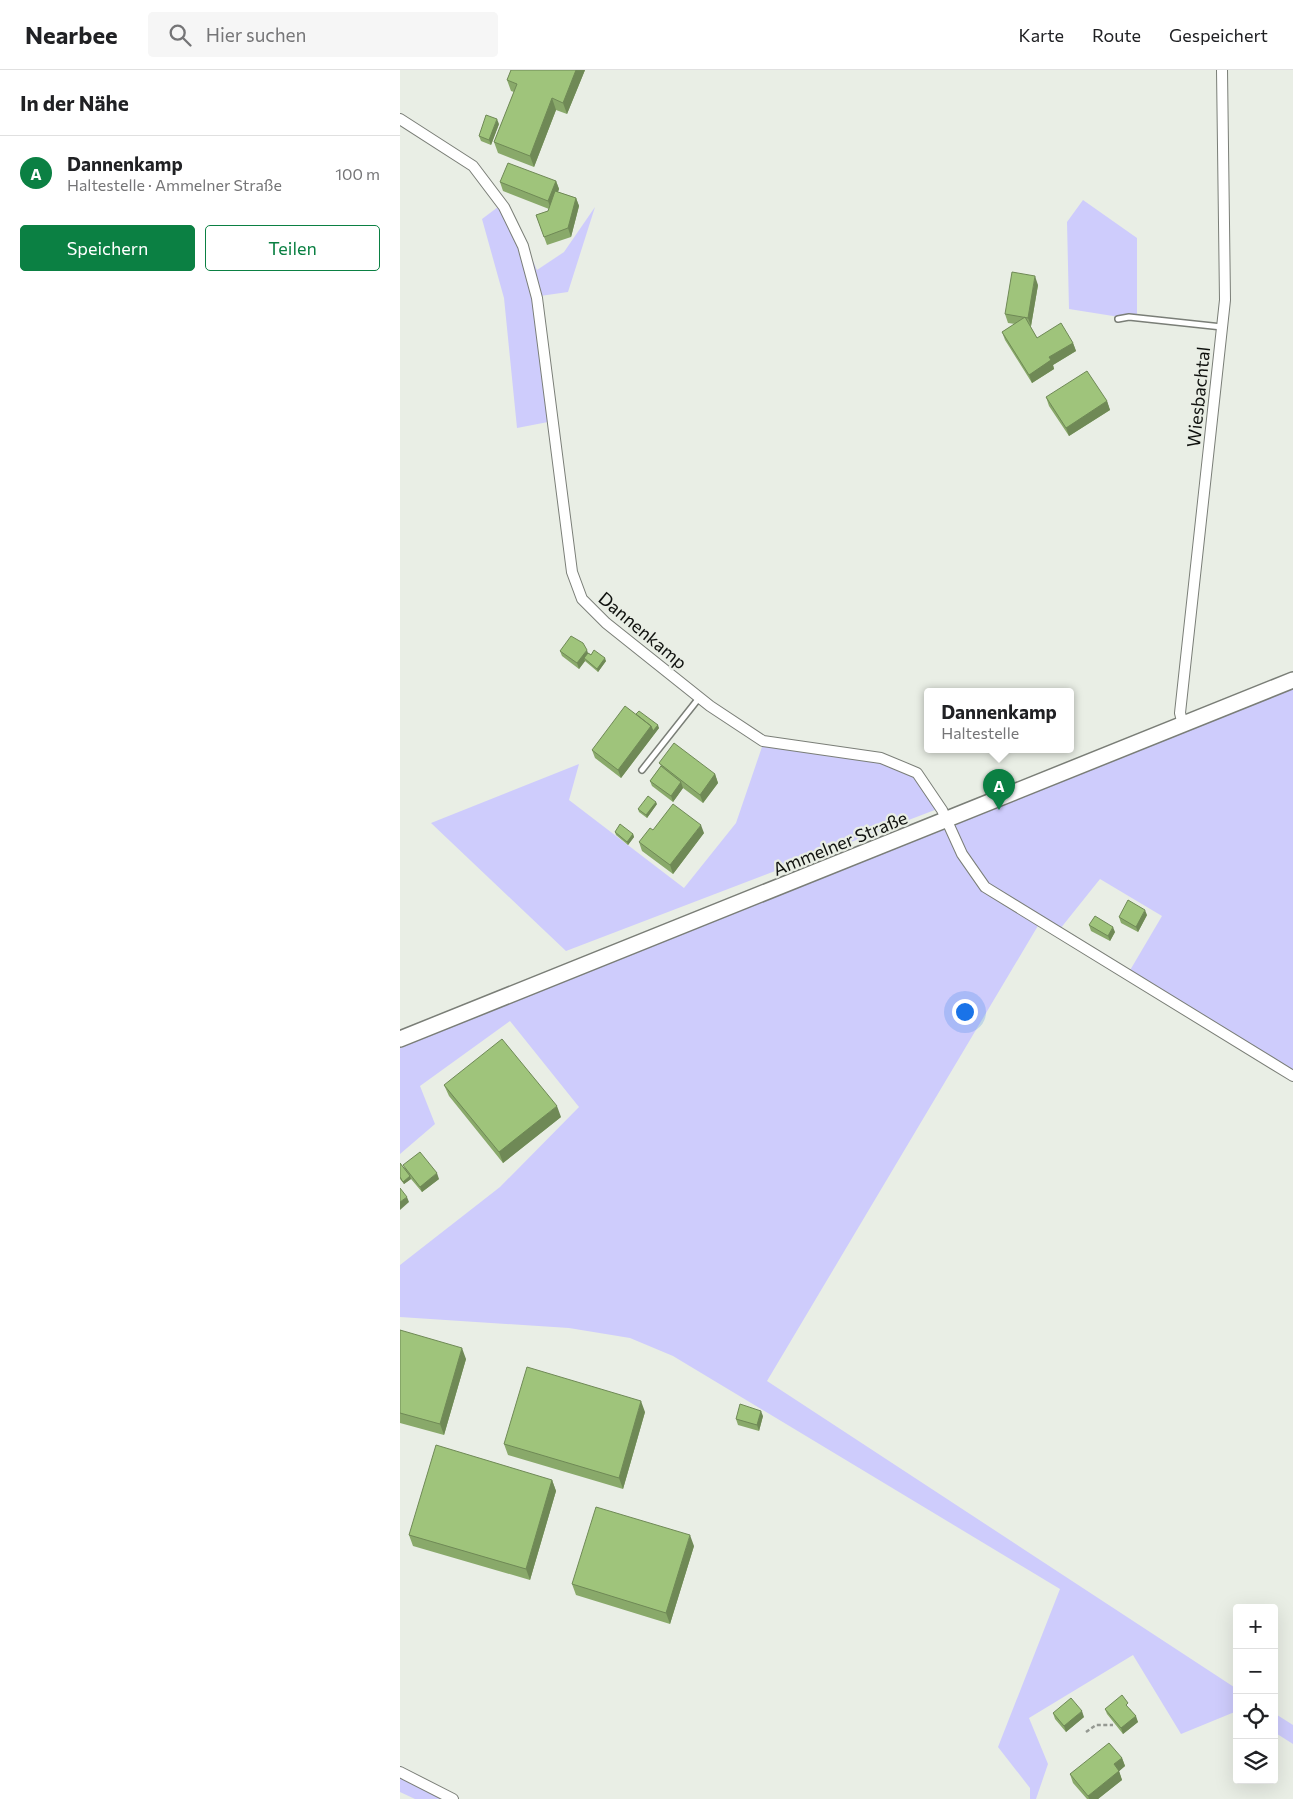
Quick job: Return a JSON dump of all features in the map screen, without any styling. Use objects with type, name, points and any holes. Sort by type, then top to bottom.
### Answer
[{"type":"street","name":"Wiesbachtal","points":[[1183,725],[1180,714],[1225,300],[1222,70]]},
{"type":"street","name":"Dannenkamp","points":[[400,119],[473,166],[504,207],[523,246],[537,298],[572,572],[582,599],[606,623],[699,698],[763,741],[881,758],[917,773],[946,820],[962,854],[985,887],[1293,1076]]},
{"type":"street","name":"Ammelner Straße","points":[[400,1040],[1293,680]]},
{"type":"street","points":[[400,1772],[453,1799]]},
{"type":"lane","points":[[1118,319],[1129,317],[1222,328]]},
{"type":"lane","points":[[642,770],[699,698]]},
{"type":"path","points":[[1086,1732],[1096,1725],[1113,1725]]},
{"type":"shaded area","points":[[1083,200],[1137,238],[1137,316],[1132,319],[1069,309],[1067,222]]},
{"type":"shaded area","points":[[498,207],[524,241],[537,270],[564,252],[595,207],[568,292],[540,296],[548,422],[517,428],[504,298],[482,219]]},
{"type":"shaded area","points":[[1293,682],[1293,1072],[1129,972],[1162,916],[1100,879],[1060,929],[1039,924],[767,1381],[1233,1686],[1233,1713],[1181,1734],[1133,1655],[1029,1718],[1048,1764],[1036,1799],[1030,1799],[1030,1788],[998,1747],[1060,1589],[673,1356],[630,1338],[569,1328],[400,1317],[400,1265],[500,1187],[579,1107],[510,1021],[420,1086],[435,1124],[400,1154],[400,1048]]},
{"type":"shaded area","points":[[763,744],[880,760],[916,774],[940,808],[566,951],[431,823],[579,764],[569,800],[684,888],[736,823]]},
{"type":"shaded area","points":[[1278,1716],[1293,1725],[1293,1744],[1278,1735]]},
{"type":"shaded area","points":[[400,1766],[459,1799],[415,1799],[400,1792]]},
{"type":"building","points":[[511,70],[576,70],[563,103],[552,98],[530,156],[494,142],[517,84],[507,80]]},
{"type":"building","points":[[486,115],[497,119],[489,140],[479,136]]},
{"type":"building","points":[[508,163],[556,181],[548,201],[500,182]]},
{"type":"building","points":[[555,191],[576,198],[568,228],[544,237],[536,215],[548,211]]},
{"type":"building","points":[[1012,272],[1035,276],[1028,318],[1005,314]]},
{"type":"building","points":[[1025,317],[1037,338],[1061,323],[1073,343],[1049,357],[1051,360],[1029,375],[1002,332]]},
{"type":"building","points":[[1087,371],[1107,401],[1066,428],[1046,397]]},
{"type":"building","points":[[571,636],[583,643],[587,650],[577,663],[560,651]]},
{"type":"building","points":[[594,650],[605,658],[597,669],[584,658],[588,653],[591,655]]},
{"type":"building","points":[[625,706],[651,726],[618,770],[592,750]]},
{"type":"building","points":[[639,711],[658,725],[653,731],[651,726],[636,714]]},
{"type":"building","points":[[674,743],[715,774],[700,795],[659,763]]},
{"type":"building","points":[[661,766],[681,782],[671,796],[650,781]]},
{"type":"building","points":[[648,796],[656,802],[646,815],[638,809]]},
{"type":"building","points":[[673,804],[701,825],[670,865],[639,842],[650,828],[653,830]]},
{"type":"building","points":[[620,824],[633,834],[627,842],[615,832]]},
{"type":"building","points":[[1128,900],[1145,910],[1136,927],[1119,917]]},
{"type":"building","points":[[1095,916],[1113,927],[1108,936],[1089,925]]},
{"type":"building","points":[[502,1039],[557,1106],[499,1152],[444,1085]]},
{"type":"building","points":[[420,1152],[437,1173],[420,1187],[403,1165]]},
{"type":"building","points":[[400,1163],[410,1176],[403,1182],[400,1177]]},
{"type":"building","points":[[400,1188],[407,1197],[400,1202]]},
{"type":"building","points":[[400,1330],[462,1348],[440,1424],[400,1413]]},
{"type":"building","points":[[527,1367],[641,1401],[619,1478],[504,1444]]},
{"type":"building","points":[[740,1404],[761,1411],[757,1425],[736,1419]]},
{"type":"building","points":[[436,1445],[552,1480],[526,1569],[409,1535]]},
{"type":"building","points":[[596,1507],[690,1535],[666,1613],[572,1584]]},
{"type":"building","points":[[1122,1695],[1128,1703],[1126,1705],[1136,1716],[1121,1728],[1105,1709]]},
{"type":"building","points":[[1071,1698],[1082,1711],[1064,1726],[1053,1713]]},
{"type":"building","points":[[1109,1743],[1122,1758],[1114,1764],[1119,1771],[1088,1796],[1070,1774]]},
{"type":"place","name":"Dannenkamp","points":[[999,810]]}]
